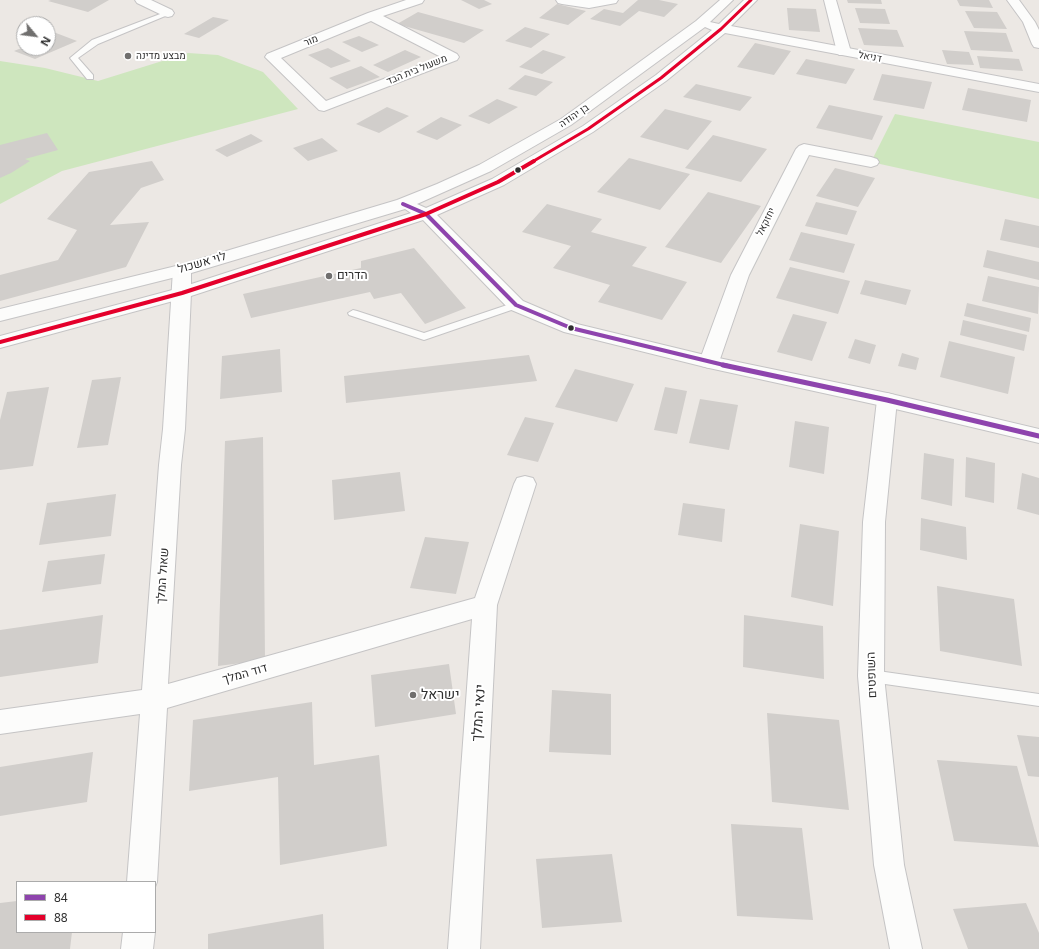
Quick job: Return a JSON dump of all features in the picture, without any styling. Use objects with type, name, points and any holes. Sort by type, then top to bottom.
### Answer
[{"type":"street","points":[[141,0],[168,13]]},
{"type":"street","name":"מור","points":[[324,107],[272,57],[372,16],[418,0]]},
{"type":"street","points":[[562,0],[589,4],[612,0]]},
{"type":"street","name":"בן יהודה","points":[[403,204],[485,168],[566,122],[701,24],[727,0]]},
{"type":"street","name":"בן יהודה","points":[[426,214],[498,182],[588,129],[661,78],[721,29],[751,0]]},
{"type":"street","points":[[830,0],[844,52]]},
{"type":"street","points":[[1013,0],[1029,22],[1039,44]]},
{"type":"street","name":"משעול בית הבד","points":[[324,107],[452,57],[372,16]]},
{"type":"street","name":"דניאל","points":[[701,24],[1039,88]]},
{"type":"street","name":"יחזקאל","points":[[709,362],[740,275],[804,149],[871,162]]},
{"type":"street","points":[[403,204],[426,214],[516,305],[571,328],[709,362],[887,400],[1039,436]]},
{"type":"street","name":"לוי אשכול","points":[[0,315],[182,270],[403,204]]},
{"type":"street","name":"לוי אשכול","points":[[0,342],[182,293],[426,214]]},
{"type":"street","name":"שאול המלך","points":[[142,881],[170,465],[174,429],[182,270]]},
{"type":"street","name":"השופטים","points":[[887,400],[874,522],[871,676],[889,865],[906,949]]},
{"type":"street","name":"ינאי המלך","points":[[464,949],[485,605],[524,484]]},
{"type":"street","name":"דוד המלך","points":[[0,722],[154,700],[485,605]]},
{"type":"street","points":[[138,949],[139,933]]},
{"type":"lane","points":[[90,77],[74,58],[95,42],[168,13]]},
{"type":"lane","points":[[353,313],[424,337],[516,305]]},
{"type":"lane","points":[[871,676],[1039,700]]},
{"type":"green space","points":[[188,53],[218,55],[263,72],[298,109],[62,171],[0,204],[0,61],[45,68],[98,81]]},
{"type":"green space","points":[[895,114],[1039,142],[1039,199],[871,162]]},
{"type":"building","points":[[109,0],[88,12],[48,1]]},
{"type":"building","points":[[461,0],[484,0],[492,4],[479,9]]},
{"type":"building","points":[[638,0],[659,0],[678,4],[664,17],[639,11],[620,26],[590,19],[604,9],[623,13]]},
{"type":"building","points":[[847,0],[881,0],[882,4],[848,3]]},
{"type":"building","points":[[957,0],[989,0],[993,8],[960,6]]},
{"type":"building","points":[[557,4],[586,11],[568,25],[539,18]]},
{"type":"building","points":[[787,8],[816,9],[820,32],[789,30]]},
{"type":"building","points":[[855,8],[885,9],[890,24],[860,23]]},
{"type":"building","points":[[965,11],[997,12],[1007,29],[974,28]]},
{"type":"building","points":[[418,12],[484,30],[464,43],[397,24]]},
{"type":"building","points":[[213,17],[229,20],[199,38],[184,34]]},
{"type":"building","points":[[525,27],[550,34],[531,48],[505,41]]},
{"type":"building","points":[[858,28],[897,30],[904,47],[864,45]]},
{"type":"building","points":[[964,31],[1006,33],[1013,52],[971,50]]},
{"type":"building","points":[[56,33],[77,41],[56,50]]},
{"type":"building","points":[[359,36],[379,45],[362,52],[342,42]]},
{"type":"building","points":[[755,43],[791,51],[774,75],[737,67]]},
{"type":"building","points":[[328,48],[351,61],[331,68],[308,55]]},
{"type":"building","points":[[405,50],[421,57],[388,72],[373,65]]},
{"type":"building","points":[[543,50],[566,57],[542,74],[519,67]]},
{"type":"building","points":[[942,50],[969,52],[974,65],[947,64]]},
{"type":"building","points":[[27,56],[42,56],[35,59]]},
{"type":"building","points":[[977,56],[1019,59],[1023,71],[980,68]]},
{"type":"building","points":[[806,59],[855,69],[846,84],[796,74]]},
{"type":"building","points":[[361,66],[380,77],[347,89],[329,78]]},
{"type":"building","points":[[882,74],[932,82],[924,109],[873,100]]},
{"type":"building","points":[[525,75],[553,82],[536,96],[508,89]]},
{"type":"building","points":[[696,84],[752,97],[740,111],[683,97]]},
{"type":"building","points":[[968,88],[1031,100],[1027,122],[962,110]]},
{"type":"building","points":[[497,99],[518,107],[489,124],[468,116]]},
{"type":"building","points":[[829,105],[883,116],[872,140],[816,128]]},
{"type":"building","points":[[387,107],[409,116],[379,133],[356,124]]},
{"type":"building","points":[[665,109],[712,121],[688,150],[640,137]]},
{"type":"building","points":[[441,117],[462,125],[437,140],[416,132]]},
{"type":"building","points":[[47,133],[58,150],[25,159],[30,161],[0,178],[0,145]]},
{"type":"building","points":[[251,134],[263,141],[227,157],[215,150]]},
{"type":"building","points":[[713,135],[767,149],[741,182],[685,168]]},
{"type":"building","points":[[322,138],[338,151],[308,161],[293,148]]},
{"type":"building","points":[[629,158],[690,174],[660,210],[597,192]]},
{"type":"building","points":[[152,161],[164,180],[141,188],[110,225],[149,222],[126,267],[0,301],[0,275],[58,260],[77,230],[47,219],[89,172]]},
{"type":"building","points":[[835,168],[875,178],[858,207],[816,196]]},
{"type":"building","points":[[708,192],[761,206],[721,263],[665,247]]},
{"type":"building","points":[[816,202],[857,211],[847,235],[805,226]]},
{"type":"building","points":[[547,204],[602,219],[591,232],[647,247],[632,266],[687,282],[662,320],[598,302],[610,285],[553,268],[571,246],[522,232]]},
{"type":"building","points":[[1005,219],[1039,226],[1039,248],[1000,240]]},
{"type":"building","points":[[801,232],[855,244],[844,273],[789,260]]},
{"type":"building","points":[[414,248],[466,308],[425,324],[401,293],[374,299],[370,292],[251,318],[243,294],[361,268],[361,261]]},
{"type":"building","points":[[987,250],[1039,262],[1039,280],[983,267]]},
{"type":"building","points":[[790,267],[850,281],[838,314],[776,298]]},
{"type":"building","points":[[988,276],[1039,287],[1038,314],[982,301]]},
{"type":"building","points":[[865,280],[911,290],[906,305],[860,294]]},
{"type":"building","points":[[967,303],[1031,318],[1029,332],[964,316]]},
{"type":"building","points":[[793,314],[827,322],[812,361],[777,352]]},
{"type":"building","points":[[963,320],[1027,335],[1024,351],[960,335]]},
{"type":"building","points":[[855,339],[876,345],[870,364],[848,358]]},
{"type":"building","points":[[949,341],[1015,357],[1008,394],[940,377]]},
{"type":"building","points":[[280,349],[282,392],[220,399],[222,356]]},
{"type":"building","points":[[902,353],[919,358],[916,370],[898,366]]},
{"type":"building","points":[[529,355],[537,381],[346,403],[344,376]]},
{"type":"building","points":[[575,369],[634,384],[617,422],[555,407]]},
{"type":"building","points":[[121,377],[108,445],[77,448],[92,380]]},
{"type":"building","points":[[49,387],[33,466],[0,470],[0,420],[7,392]]},
{"type":"building","points":[[665,387],[687,391],[677,434],[654,430]]},
{"type":"building","points":[[700,399],[738,405],[729,450],[689,443]]},
{"type":"building","points":[[525,417],[554,423],[538,462],[507,455]]},
{"type":"building","points":[[795,421],[829,427],[824,474],[789,467]]},
{"type":"building","points":[[263,437],[265,660],[218,666],[225,441]]},
{"type":"building","points":[[924,453],[954,459],[952,506],[921,499]]},
{"type":"building","points":[[966,457],[995,463],[994,503],[965,497]]},
{"type":"building","points":[[400,472],[405,511],[334,520],[332,480]]},
{"type":"building","points":[[1022,473],[1039,478],[1039,515],[1017,509]]},
{"type":"building","points":[[116,494],[111,536],[39,545],[47,503]]},
{"type":"building","points":[[683,503],[725,509],[722,542],[678,535]]},
{"type":"building","points":[[921,518],[966,527],[967,560],[920,550]]},
{"type":"building","points":[[800,524],[839,531],[833,606],[791,597]]},
{"type":"building","points":[[425,537],[469,542],[456,594],[410,588]]},
{"type":"building","points":[[105,554],[101,584],[42,592],[48,561]]},
{"type":"building","points":[[937,586],[1014,599],[1022,666],[940,651]]},
{"type":"building","points":[[103,615],[98,663],[0,677],[0,630]]},
{"type":"building","points":[[744,615],[823,626],[824,679],[743,667]]},
{"type":"building","name":"ישראל","points":[[449,664],[456,714],[375,727],[371,675]]},
{"type":"building","points":[[552,690],[611,694],[611,755],[549,752]]},
{"type":"building","points":[[312,702],[314,765],[379,755],[387,846],[280,865],[278,777],[189,791],[193,720]]},
{"type":"building","points":[[767,713],[839,720],[849,810],[772,802]]},
{"type":"building","points":[[1017,735],[1039,737],[1039,777],[1028,776]]},
{"type":"building","points":[[93,752],[87,802],[0,816],[0,767]]},
{"type":"building","points":[[937,760],[1017,766],[1039,847],[954,841]]},
{"type":"building","points":[[731,824],[802,828],[813,920],[737,916]]},
{"type":"building","points":[[612,854],[622,922],[542,928],[536,859]]},
{"type":"building","points":[[16,901],[16,933],[72,933],[70,949],[0,949],[0,903]]},
{"type":"building","points":[[1026,903],[1039,933],[1039,949],[968,949],[953,909]]},
{"type":"building","points":[[323,914],[324,949],[208,949],[208,934]]},
{"type":"transit line","name":"88","points":[[0,342],[182,293],[426,214],[498,182],[588,129],[661,78],[721,29],[751,0]]},
{"type":"transit line","name":"84","points":[[403,204],[426,214],[516,305],[571,328],[709,362],[887,400],[1039,436]]},
{"type":"place","name":"מבצע מדינה","points":[[128,56]]},
{"type":"place","name":"הדרים","points":[[329,276]]},
{"type":"place","name":"ישראל","points":[[413,695]]}]
